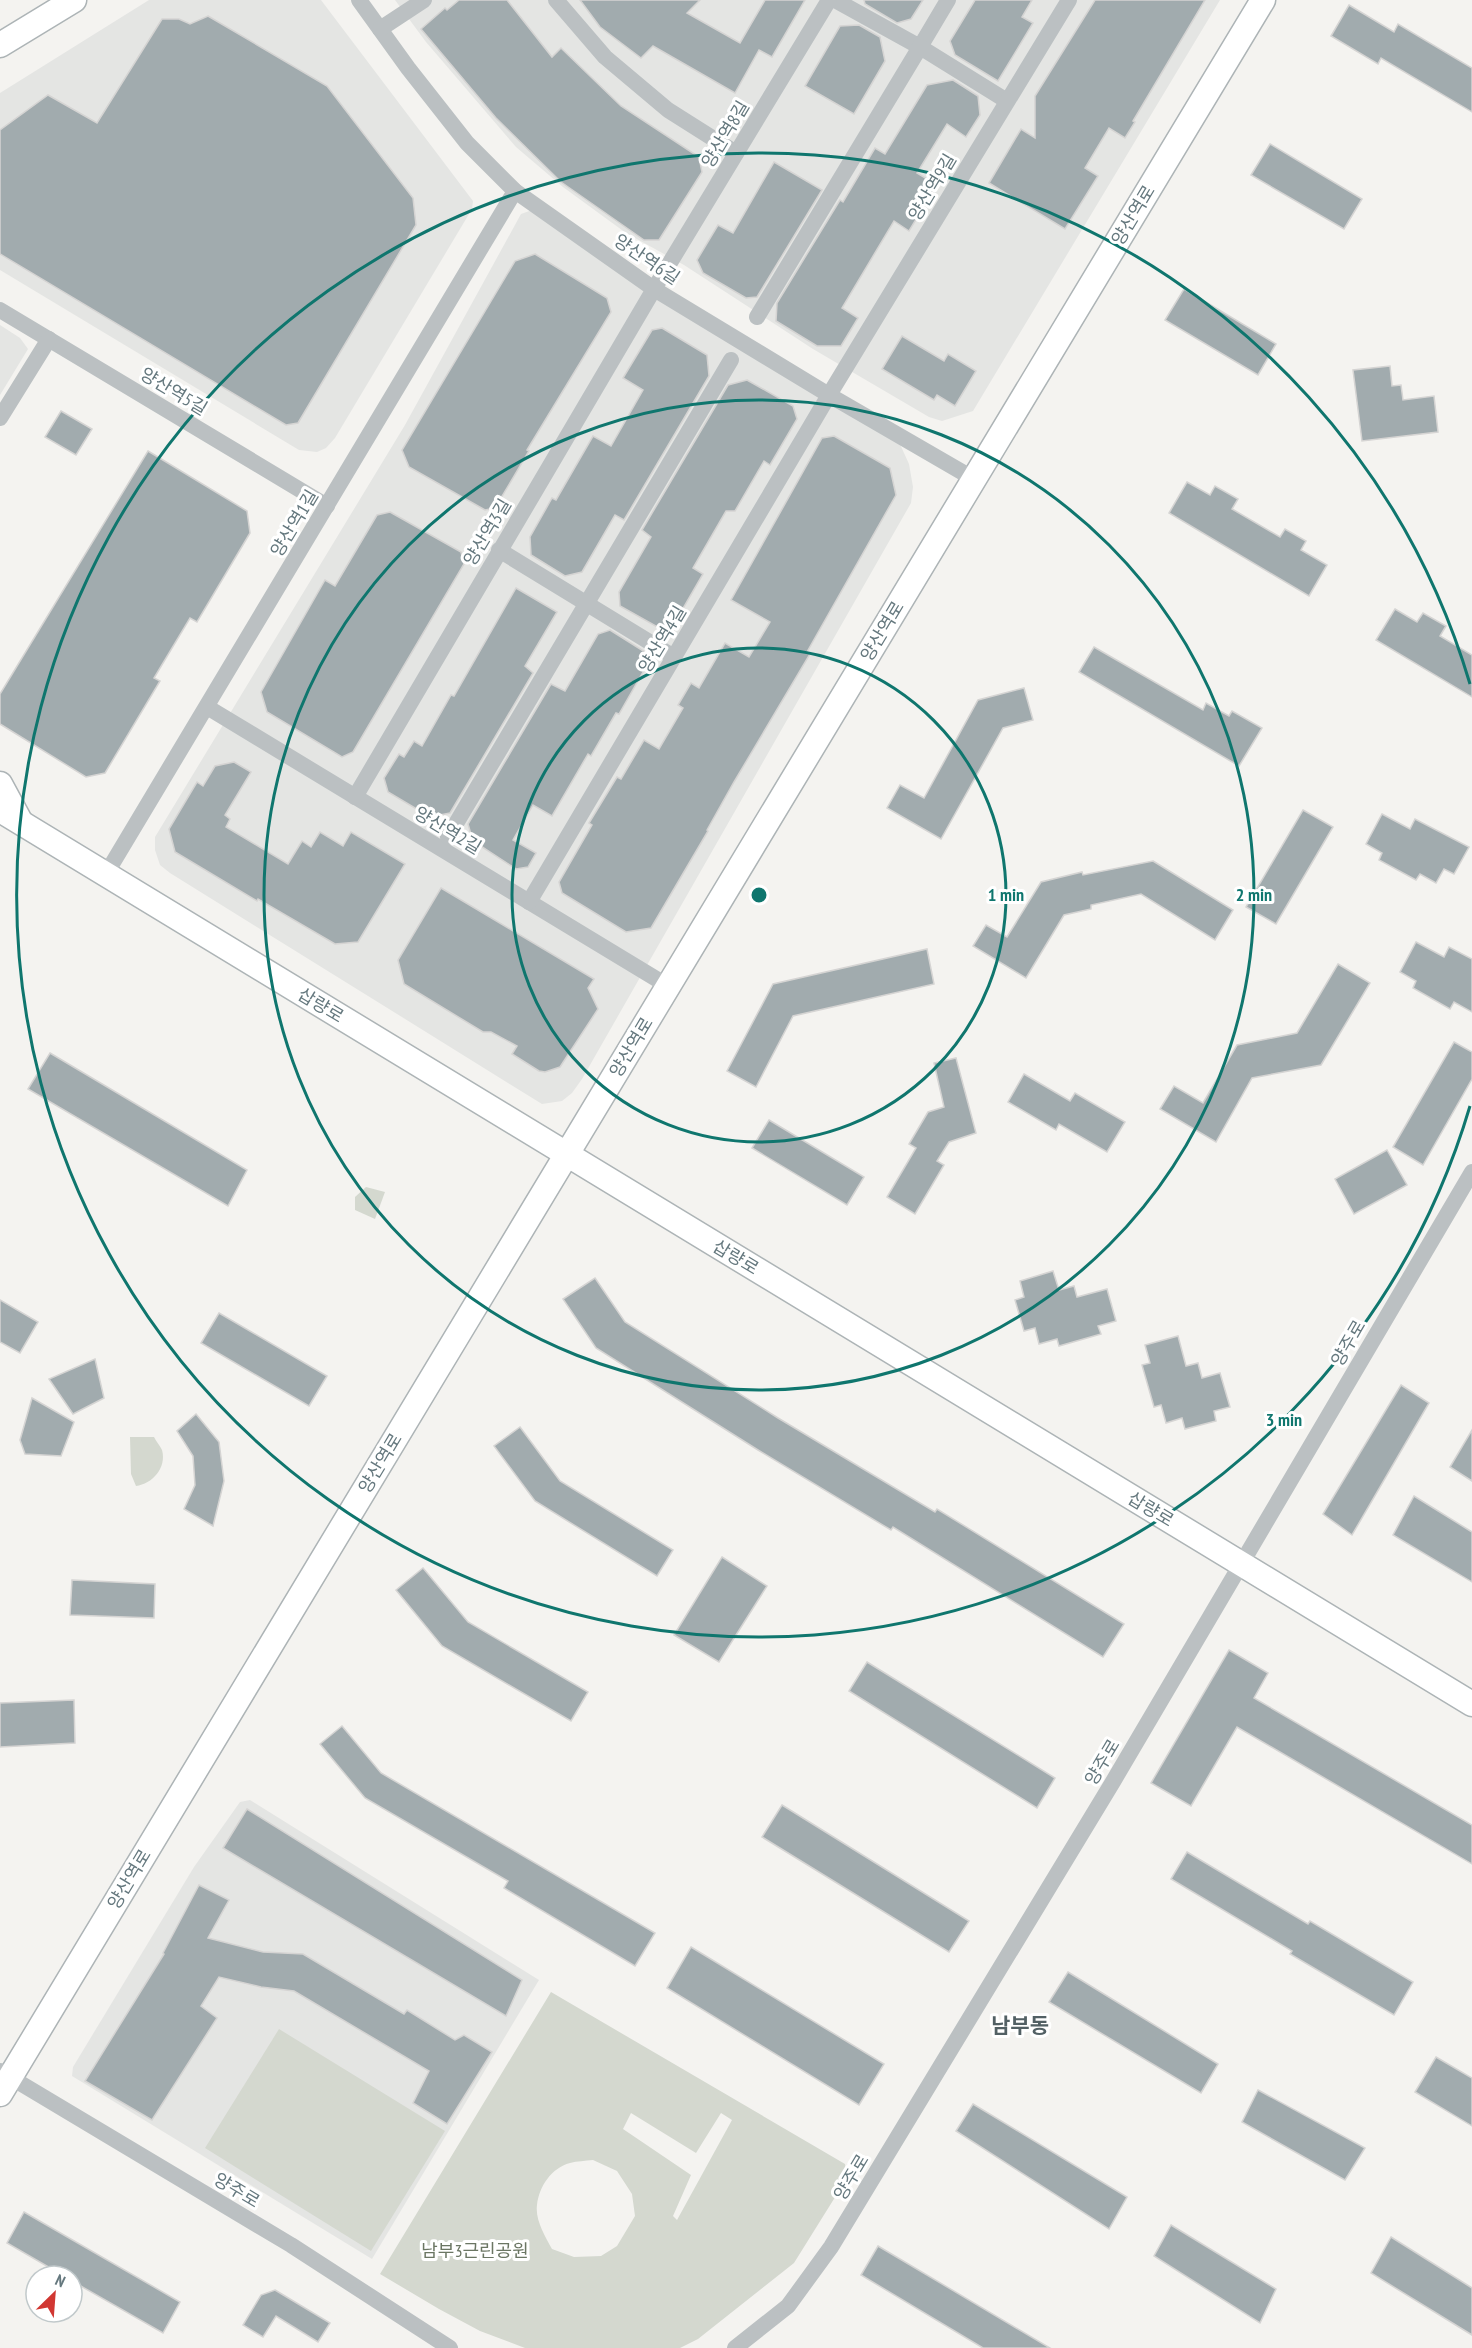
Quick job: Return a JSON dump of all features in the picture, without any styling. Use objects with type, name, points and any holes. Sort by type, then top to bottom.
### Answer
[{"type":"street","points":[[0,45],[74,0]]},
{"type":"street","name":"양산역6길","points":[[359,0],[408,68],[467,143],[515,191],[654,289],[829,395],[974,479]]},
{"type":"street","points":[[380,29],[424,0]]},
{"type":"street","points":[[556,0],[614,65],[668,110],[736,153]]},
{"type":"street","name":"양산역8길","points":[[654,289],[829,0]]},
{"type":"street","points":[[835,0],[920,47],[1007,101]]},
{"type":"street","points":[[757,317],[948,0]]},
{"type":"street","name":"양산역9길","points":[[829,395],[1069,0]]},
{"type":"street","name":"양산역로","points":[[3,2081],[567,1154],[1263,0]]},
{"type":"street","name":"양산역1길","points":[[106,874],[515,191]]},
{"type":"street","name":"양산역3길","points":[[355,796],[654,289]]},
{"type":"street","name":"양산역5길","points":[[0,310],[327,506]]},
{"type":"street","points":[[0,418],[49,339]]},
{"type":"street","points":[[448,837],[732,360]]},
{"type":"street","name":"양산역4길","points":[[529,902],[829,395]]},
{"type":"street","points":[[499,550],[674,657]]},
{"type":"street","name":"양산역2길","points":[[207,707],[668,986]]},
{"type":"street","points":[[0,784],[22,823]]},
{"type":"street","name":"삽량로","points":[[0,810],[1472,1704]]},
{"type":"street","name":"양주로","points":[[735,2348],[788,2306],[831,2247],[1102,1799],[1472,1172]]},
{"type":"street","name":"양주로","points":[[3,2081],[306,2254],[450,2348]]},
{"type":"shaded area","points":[[149,0],[321,0],[473,201],[472,209],[335,438],[326,448],[317,452],[299,450],[0,270],[0,93]]},
{"type":"shaded area","points":[[395,0],[1220,0],[973,411],[942,421],[929,417],[813,349],[684,265],[626,233],[563,187],[516,147],[426,42]]},
{"type":"shaded area","points":[[535,209],[899,442],[909,464],[913,487],[911,503],[582,1079],[572,1093],[562,1101],[542,1104],[170,873],[160,865],[155,850],[155,837],[405,425],[521,214]]},
{"type":"shaded area","points":[[0,325],[20,338],[28,349],[0,395]]},
{"type":"shaded area","points":[[250,1800],[539,1980],[372,2259],[72,2076],[73,2067],[194,1867],[240,1802]]},
{"type":"green space","points":[[366,1187],[385,1192],[375,1219],[355,1210],[355,1197]]},
{"type":"green space","points":[[130,1437],[154,1437],[162,1450],[160,1469],[153,1478],[142,1485],[136,1486],[131,1474]]},
{"type":"green space","name":"남부3근린공원","points":[[551,1992],[845,2164],[847,2178],[794,2263],[698,2339],[680,2348],[525,2348],[480,2331],[380,2274]],"holes":[[[631,2113],[696,2153],[721,2113],[732,2120],[677,2220],[673,2216],[691,2175],[623,2129]],[[593,2160],[617,2171],[632,2194],[635,2216],[617,2246],[601,2256],[574,2257],[552,2249],[539,2222],[538,2198],[543,2185],[557,2169],[570,2163]]]},
{"type":"green space","points":[[279,2029],[445,2131],[371,2251],[205,2148]]},
{"type":"building","points":[[459,0],[507,0],[552,57],[561,48],[621,106],[699,157],[702,172],[659,240],[644,240],[561,182],[496,118],[421,29],[445,8],[447,10]]},
{"type":"building","points":[[580,0],[700,0],[687,13],[740,43],[765,0],[805,0],[772,57],[759,50],[735,93],[653,46],[641,58],[600,27]]},
{"type":"building","points":[[864,0],[923,0],[911,19],[897,23],[865,4]]},
{"type":"building","points":[[975,0],[1032,0],[1022,17],[1033,23],[998,81],[955,55],[950,41]]},
{"type":"building","points":[[1095,0],[1205,0],[1125,138],[1109,128],[1085,168],[1098,176],[1065,229],[989,183],[1021,129],[1035,138],[1035,96]]},
{"type":"building","points":[[1349,5],[1394,32],[1398,24],[1472,68],[1472,112],[1381,58],[1378,64],[1331,36]]},
{"type":"building","points":[[208,16],[327,86],[413,198],[416,225],[298,423],[286,425],[0,254],[0,130],[48,95],[97,123],[162,19],[179,19],[190,24]]},
{"type":"building","points":[[859,25],[880,37],[885,61],[854,114],[805,86],[840,26]]},
{"type":"building","points":[[953,80],[978,96],[980,115],[966,137],[947,124],[917,173],[937,185],[909,231],[894,221],[842,308],[858,318],[841,346],[817,346],[776,321],[777,303],[840,200],[843,202],[875,148],[885,154],[927,85]]},
{"type":"building","points":[[1270,144],[1362,199],[1344,229],[1251,175]]},
{"type":"building","points":[[774,162],[822,190],[757,297],[746,298],[703,273],[697,260],[718,225],[733,233]]},
{"type":"building","points":[[535,254],[607,298],[611,312],[527,450],[529,451],[495,508],[485,510],[409,467],[402,450],[515,261]]},
{"type":"building","points":[[1184,289],[1276,344],[1258,375],[1165,320]]},
{"type":"building","points":[[662,328],[707,355],[709,376],[624,520],[615,515],[582,572],[565,576],[531,555],[530,537],[552,498],[556,500],[593,436],[611,446],[643,390],[623,378],[652,330]]},
{"type":"building","points":[[902,336],[944,361],[948,354],[976,371],[955,406],[937,395],[934,400],[882,369]]},
{"type":"building","points":[[1390,366],[1392,386],[1401,385],[1403,400],[1434,396],[1438,432],[1362,441],[1353,370]]},
{"type":"building","points":[[747,380],[793,406],[797,419],[770,465],[764,461],[735,511],[726,511],[693,568],[703,574],[674,624],[661,629],[620,606],[619,592],[651,537],[642,530],[728,385]]},
{"type":"building","points":[[61,411],[92,429],[76,455],[45,437]]},
{"type":"building","points":[[834,436],[890,468],[896,495],[807,652],[810,654],[651,928],[626,932],[562,893],[559,882],[592,825],[589,823],[617,777],[621,779],[644,740],[659,749],[683,708],[678,705],[691,683],[699,688],[725,643],[749,657],[770,622],[731,600],[822,438]]},
{"type":"building","points":[[148,451],[247,511],[250,533],[197,622],[190,618],[154,678],[160,681],[105,773],[86,777],[0,724],[0,694]]},
{"type":"building","points":[[1187,482],[1210,495],[1215,486],[1238,499],[1232,509],[1280,537],[1285,529],[1306,541],[1301,550],[1327,565],[1309,596],[1169,513]]},
{"type":"building","points":[[390,512],[461,552],[464,564],[353,752],[342,757],[267,712],[261,692],[325,580],[335,586],[377,515]]},
{"type":"building","points":[[516,588],[557,612],[525,666],[533,673],[450,813],[430,817],[388,792],[384,778],[399,754],[404,757],[414,741],[422,746],[451,695],[454,696]]},
{"type":"building","points":[[1395,609],[1417,622],[1423,613],[1446,626],[1440,636],[1472,655],[1472,697],[1376,640]]},
{"type":"building","points":[[610,630],[645,652],[647,665],[619,714],[616,713],[591,756],[588,754],[552,816],[533,805],[513,840],[536,853],[528,867],[516,869],[473,841],[468,824],[551,684],[565,691],[598,634]]},
{"type":"building","points":[[1094,647],[1203,710],[1206,703],[1229,716],[1232,711],[1262,728],[1239,766],[1079,672]]},
{"type":"building","points":[[1024,688],[1033,720],[1003,728],[941,839],[887,808],[900,785],[924,798],[978,700]]},
{"type":"building","points":[[234,762],[251,772],[225,815],[230,819],[226,827],[288,864],[302,841],[311,847],[320,832],[343,846],[351,832],[405,864],[358,942],[335,944],[175,852],[169,829],[197,782],[203,786],[215,766]]},
{"type":"building","points":[[1303,810],[1333,827],[1276,924],[1246,907]]},
{"type":"building","points":[[1382,814],[1410,829],[1415,819],[1469,847],[1454,874],[1444,869],[1436,883],[1420,874],[1416,880],[1379,860],[1382,853],[1366,844]]},
{"type":"building","points":[[1153,861],[1233,910],[1215,940],[1141,894],[1091,905],[1091,909],[1064,915],[1026,978],[973,946],[986,925],[1007,937],[1041,882],[1082,872],[1083,875]]},
{"type":"building","points":[[441,888],[594,979],[588,988],[598,1009],[560,1067],[545,1072],[539,1071],[512,1054],[517,1046],[491,1032],[483,1032],[404,984],[398,960]]},
{"type":"building","points":[[1416,942],[1444,957],[1449,947],[1472,959],[1472,1012],[1454,1002],[1450,1009],[1413,988],[1416,981],[1400,972]]},
{"type":"building","points":[[927,949],[934,984],[793,1016],[756,1087],[727,1071],[773,984]]},
{"type":"building","points":[[1338,964],[1370,983],[1321,1065],[1252,1078],[1216,1142],[1160,1109],[1174,1086],[1203,1103],[1237,1045],[1297,1033]]},
{"type":"building","points":[[1454,1042],[1472,1052],[1472,1079],[1423,1165],[1393,1147]]},
{"type":"building","points":[[50,1053],[247,1170],[228,1206],[28,1089]]},
{"type":"building","points":[[956,1058],[976,1133],[949,1142],[937,1161],[944,1165],[915,1214],[887,1197],[916,1148],[909,1144],[928,1112],[944,1107],[934,1063]]},
{"type":"building","points":[[1024,1074],[1070,1101],[1075,1093],[1125,1122],[1107,1152],[1059,1124],[1056,1130],[1008,1102]]},
{"type":"building","points":[[769,1120],[864,1177],[847,1205],[752,1148]]},
{"type":"building","points":[[1387,1150],[1407,1185],[1354,1214],[1335,1179]]},
{"type":"building","points":[[1053,1271],[1059,1290],[1074,1286],[1077,1297],[1107,1289],[1116,1321],[1098,1326],[1101,1334],[1059,1346],[1057,1339],[1039,1344],[1035,1328],[1024,1331],[1015,1300],[1024,1297],[1020,1281]]},
{"type":"building","points":[[595,1278],[625,1322],[778,1418],[935,1512],[937,1509],[1124,1624],[1103,1657],[893,1527],[891,1530],[758,1450],[596,1348],[563,1299]]},
{"type":"building","points":[[0,1300],[38,1322],[20,1353],[0,1342]]},
{"type":"building","points":[[219,1313],[327,1376],[309,1406],[201,1343]]},
{"type":"building","points":[[1178,1336],[1186,1366],[1198,1363],[1202,1378],[1220,1373],[1230,1407],[1214,1411],[1216,1421],[1185,1429],[1182,1418],[1166,1423],[1161,1405],[1154,1407],[1142,1365],[1150,1363],[1145,1345]]},
{"type":"building","points":[[95,1359],[104,1398],[73,1414],[49,1379]]},
{"type":"building","points":[[1401,1385],[1429,1403],[1352,1535],[1323,1514]]},
{"type":"building","points":[[32,1398],[74,1422],[61,1456],[25,1454],[20,1440]]},
{"type":"building","points":[[196,1414],[219,1442],[224,1481],[213,1526],[184,1509],[195,1485],[193,1456],[177,1431]]},
{"type":"building","points":[[520,1427],[560,1481],[673,1550],[657,1576],[535,1501],[494,1446]]},
{"type":"building","points":[[1472,1430],[1472,1481],[1450,1467]]},
{"type":"building","points":[[1414,1496],[1472,1532],[1472,1582],[1393,1535]]},
{"type":"building","points":[[722,1557],[767,1586],[719,1662],[674,1635]]},
{"type":"building","points":[[423,1568],[468,1622],[588,1692],[571,1721],[442,1646],[396,1590]]},
{"type":"building","points":[[72,1580],[155,1584],[154,1618],[70,1615]]},
{"type":"building","points":[[1229,1650],[1268,1673],[1254,1698],[1472,1825],[1472,1864],[1237,1727],[1191,1806],[1151,1783]]},
{"type":"building","points":[[867,1662],[1055,1778],[1037,1808],[849,1691]]},
{"type":"building","points":[[74,1700],[75,1743],[0,1747],[0,1703]]},
{"type":"building","points":[[342,1726],[381,1773],[655,1933],[635,1966],[504,1888],[508,1881],[365,1798],[320,1744]]},
{"type":"building","points":[[782,1805],[969,1921],[949,1952],[762,1837]]},
{"type":"building","points":[[247,1809],[522,1980],[506,2016],[223,1848]]},
{"type":"building","points":[[1187,1852],[1308,1924],[1310,1921],[1413,1982],[1394,2015],[1290,1954],[1292,1951],[1171,1879]]},
{"type":"building","points":[[199,1885],[229,1900],[208,1938],[263,1952],[303,1954],[404,2014],[407,2010],[455,2040],[464,2035],[492,2052],[447,2124],[413,2103],[429,2071],[294,1991],[261,1987],[219,1977],[201,2006],[217,2018],[152,2120],[85,2081],[164,1954]]},
{"type":"building","points":[[691,1947],[884,2064],[859,2105],[667,1988]]},
{"type":"building","points":[[1068,1972],[1218,2064],[1201,2093],[1049,2002]]},
{"type":"building","points":[[1436,2057],[1472,2078],[1472,2126],[1415,2092]]},
{"type":"building","points":[[1258,2090],[1365,2148],[1345,2180],[1242,2122]]},
{"type":"building","points":[[973,2104],[1127,2197],[1109,2229],[956,2131]]},
{"type":"building","points":[[24,2212],[180,2302],[163,2333],[84,2288],[84,2264],[43,2264],[7,2243]]},
{"type":"building","points":[[1171,2225],[1276,2289],[1260,2323],[1154,2256]]},
{"type":"building","points":[[1391,2237],[1472,2288],[1472,2335],[1371,2273]]},
{"type":"building","points":[[878,2246],[1050,2348],[983,2348],[861,2275]]},
{"type":"building","points":[[275,2290],[330,2323],[318,2342],[276,2316],[263,2337],[243,2325],[261,2295]]},
{"type":"district","name":"남부동","points":[[1020,2025]]}]
